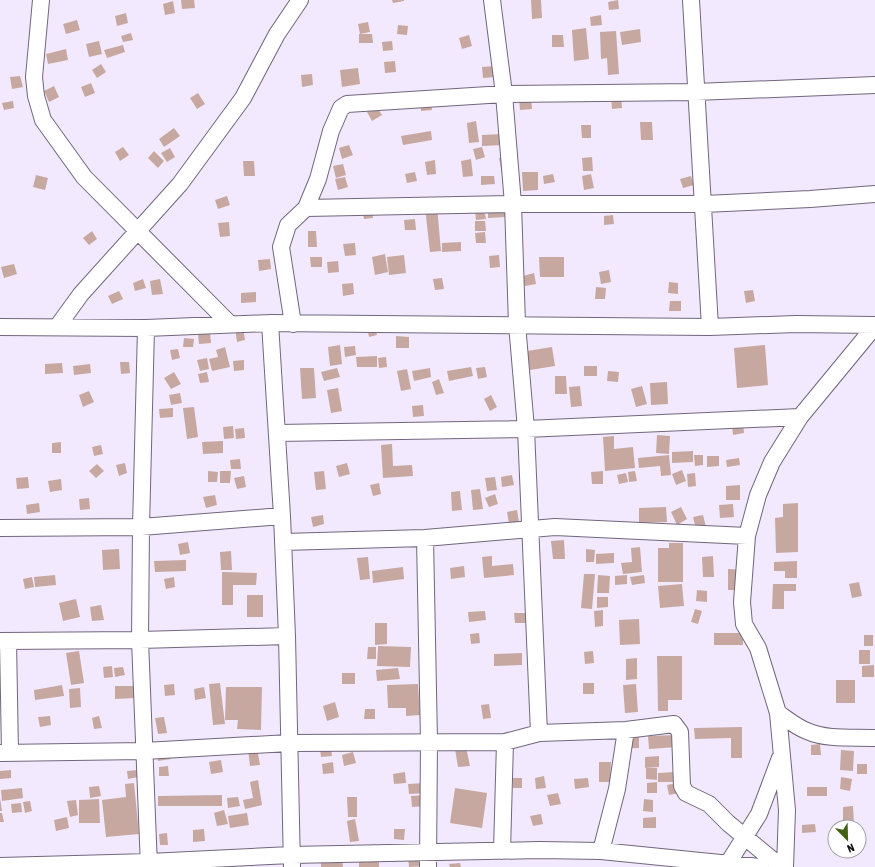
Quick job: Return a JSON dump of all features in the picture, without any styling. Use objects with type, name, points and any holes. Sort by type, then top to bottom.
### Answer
[{"type":"street","points":[[42,0],[34,77],[36,96],[43,120],[84,177],[230,324]]},
{"type":"street","points":[[57,327],[81,294],[136,230],[180,184],[243,98],[277,34],[300,0]]},
{"type":"street","points":[[492,0],[504,94],[513,204],[517,324],[526,429],[531,528],[538,733]]},
{"type":"street","points":[[691,0],[695,92],[704,204],[710,327]]},
{"type":"street","points":[[293,324],[281,247],[288,224],[306,208],[318,179],[331,131],[341,108],[347,104],[504,94],[695,92],[875,85]]},
{"type":"street","points":[[306,208],[513,204],[704,204],[875,194]]},
{"type":"street","points":[[0,327],[146,328],[270,323],[517,324],[710,327],[796,324],[875,326]]},
{"type":"street","points":[[270,323],[282,516],[287,636],[291,861]]},
{"type":"street","points":[[785,867],[787,810],[778,713],[758,648],[744,624],[742,602],[747,536],[758,495],[772,462],[800,417],[875,326]]},
{"type":"street","points":[[146,328],[140,640],[149,865]]},
{"type":"street","points":[[277,433],[526,429],[800,417]]},
{"type":"street","points":[[0,528],[141,527],[282,516]]},
{"type":"street","points":[[283,542],[425,538],[531,528],[595,529],[747,536]]},
{"type":"street","points":[[425,538],[429,741],[428,860]]},
{"type":"street","points":[[287,636],[140,640],[4,641],[5,753],[144,751],[289,743],[429,741],[505,742],[538,733],[626,730],[674,724],[680,732],[682,786],[686,793],[709,804],[781,867]]},
{"type":"street","points":[[778,713],[791,723],[812,733],[834,736],[875,738]]},
{"type":"street","points":[[601,851],[616,789],[626,730]]},
{"type":"street","points":[[502,851],[505,742]]},
{"type":"street","points":[[727,865],[746,837],[759,814],[782,755]]},
{"type":"street","points":[[0,866],[428,860],[502,851],[540,850],[601,851],[694,864],[760,867]]},
{"type":"building","points":[[181,0],[194,0],[195,8],[182,9]]},
{"type":"building","points":[[392,0],[404,0],[404,1],[393,3]]},
{"type":"building","points":[[531,0],[541,0],[542,18],[532,19]]},
{"type":"building","points":[[618,0],[619,9],[609,10],[608,2]]},
{"type":"building","points":[[173,1],[175,13],[165,15],[163,4]]},
{"type":"building","points":[[126,13],[128,23],[117,26],[115,16]]},
{"type":"building","points":[[601,15],[602,25],[591,26],[590,17]]},
{"type":"building","points":[[77,20],[80,30],[66,34],[63,24]]},
{"type":"building","points":[[368,22],[370,32],[360,34],[358,24]]},
{"type":"building","points":[[398,25],[408,26],[407,35],[397,34]]},
{"type":"building","points":[[586,28],[589,59],[574,61],[572,30]]},
{"type":"building","points":[[640,29],[641,42],[622,45],[620,32]]},
{"type":"building","points":[[616,31],[619,74],[608,75],[607,58],[601,59],[600,32]]},
{"type":"building","points":[[131,33],[133,40],[123,42],[121,36]]},
{"type":"building","points":[[359,34],[372,34],[373,43],[359,43]]},
{"type":"building","points":[[469,35],[472,46],[462,49],[459,38]]},
{"type":"building","points":[[552,35],[563,35],[564,47],[552,47]]},
{"type":"building","points":[[99,41],[102,54],[89,57],[86,44]]},
{"type":"building","points":[[392,41],[393,50],[383,51],[382,42]]},
{"type":"building","points":[[123,45],[125,52],[107,58],[104,50]]},
{"type":"building","points":[[66,49],[68,60],[48,64],[46,54]]},
{"type":"building","points":[[395,61],[396,72],[385,73],[384,62]]},
{"type":"building","points":[[101,64],[106,72],[97,78],[92,70]]},
{"type":"building","points":[[495,66],[496,77],[483,78],[482,67]]},
{"type":"building","points":[[358,68],[360,84],[342,87],[340,70]]},
{"type":"building","points":[[312,74],[313,85],[302,87],[301,75]]},
{"type":"building","points":[[20,76],[23,87],[12,89],[10,77]]},
{"type":"building","points":[[91,83],[95,93],[85,97],[81,87]]},
{"type":"building","points":[[54,86],[59,97],[49,102],[44,91]]},
{"type":"building","points":[[198,93],[205,104],[197,109],[190,98]]},
{"type":"building","points":[[621,96],[622,108],[612,109],[611,97]]},
{"type":"building","points":[[519,98],[531,98],[532,109],[520,110]]},
{"type":"building","points":[[431,100],[432,110],[421,111],[420,101]]},
{"type":"building","points":[[13,101],[14,108],[4,110],[2,103]]},
{"type":"building","points":[[377,107],[382,115],[372,121],[367,112]]},
{"type":"building","points":[[476,121],[479,142],[469,143],[467,123]]},
{"type":"building","points":[[640,122],[652,122],[653,140],[641,140]]},
{"type":"building","points":[[581,125],[591,125],[591,138],[582,138]]},
{"type":"building","points":[[174,128],[180,136],[164,147],[159,139]]},
{"type":"building","points":[[431,131],[432,140],[403,145],[401,136]]},
{"type":"building","points":[[502,134],[503,145],[482,146],[482,135]]},
{"type":"building","points":[[349,145],[353,155],[342,159],[339,148]]},
{"type":"building","points":[[123,147],[129,155],[120,161],[115,152]]},
{"type":"building","points":[[482,147],[485,157],[476,160],[473,149]]},
{"type":"building","points":[[170,148],[175,157],[167,162],[161,153]]},
{"type":"building","points":[[154,151],[164,161],[158,168],[148,158]]},
{"type":"building","points":[[508,157],[510,173],[502,174],[499,158]]},
{"type":"building","points":[[592,157],[593,171],[583,171],[582,158]]},
{"type":"building","points":[[471,159],[473,176],[463,177],[461,161]]},
{"type":"building","points":[[435,160],[436,174],[427,175],[425,162]]},
{"type":"building","points":[[243,161],[254,161],[255,176],[244,176]]},
{"type":"building","points":[[343,164],[346,175],[336,178],[333,166]]},
{"type":"building","points":[[415,172],[417,181],[407,183],[405,174]]},
{"type":"building","points":[[522,172],[538,172],[538,190],[523,191]]},
{"type":"building","points":[[553,174],[555,182],[544,184],[543,176]]},
{"type":"building","points":[[591,174],[594,188],[584,190],[582,176]]},
{"type":"building","points":[[36,175],[48,178],[45,190],[33,187]]},
{"type":"building","points":[[481,176],[494,176],[495,184],[481,185]]},
{"type":"building","points":[[691,176],[694,185],[683,188],[680,179]]},
{"type":"building","points":[[345,177],[348,187],[338,190],[335,179]]},
{"type":"building","points":[[227,196],[230,205],[218,209],[215,200]]},
{"type":"building","points":[[437,206],[441,251],[430,252],[425,207]]},
{"type":"building","points":[[372,208],[373,218],[364,219],[362,209]]},
{"type":"building","points":[[505,208],[506,217],[488,218],[488,210]]},
{"type":"building","points":[[484,209],[486,219],[476,220],[475,210]]},
{"type":"building","points":[[613,215],[614,224],[604,225],[604,216]]},
{"type":"building","points":[[415,219],[416,230],[405,230],[404,220]]},
{"type":"building","points":[[475,221],[485,221],[486,231],[475,231]]},
{"type":"building","points":[[229,222],[230,236],[220,237],[218,223]]},
{"type":"building","points":[[92,231],[97,239],[89,245],[83,238]]},
{"type":"building","points":[[308,231],[316,231],[317,247],[308,247]]},
{"type":"building","points":[[485,232],[486,243],[476,243],[475,233]]},
{"type":"building","points":[[461,242],[461,251],[442,252],[442,243]]},
{"type":"building","points":[[355,243],[356,255],[345,256],[343,244]]},
{"type":"building","points":[[385,254],[388,272],[375,275],[372,257]]},
{"type":"building","points":[[404,255],[406,273],[389,275],[387,257]]},
{"type":"building","points":[[499,255],[500,267],[490,268],[489,256]]},
{"type":"building","points":[[310,257],[322,257],[322,267],[311,267]]},
{"type":"building","points":[[539,257],[564,257],[564,277],[540,277]]},
{"type":"building","points":[[270,259],[271,269],[259,271],[258,260]]},
{"type":"building","points":[[338,261],[339,272],[328,273],[327,262]]},
{"type":"building","points":[[14,264],[17,274],[4,278],[1,267]]},
{"type":"building","points":[[609,270],[611,282],[601,284],[599,272]]},
{"type":"building","points":[[534,273],[536,284],[525,286],[523,276]]},
{"type":"building","points":[[442,278],[444,289],[435,290],[433,279]]},
{"type":"building","points":[[143,279],[146,288],[135,291],[133,283]]},
{"type":"building","points":[[160,279],[163,294],[152,295],[150,281]]},
{"type":"building","points":[[669,282],[678,283],[678,294],[668,293]]},
{"type":"building","points":[[353,283],[354,294],[343,296],[342,284]]},
{"type":"building","points":[[596,287],[606,288],[605,299],[595,299]]},
{"type":"building","points":[[753,290],[755,301],[746,303],[744,291]]},
{"type":"building","points":[[119,291],[123,299],[112,304],[108,296]]},
{"type":"building","points":[[256,292],[256,302],[241,303],[241,293]]},
{"type":"building","points":[[670,301],[681,301],[681,311],[669,311]]},
{"type":"building","points":[[375,325],[377,335],[369,337],[367,327]]},
{"type":"building","points":[[243,327],[245,340],[237,342],[235,328]]},
{"type":"building","points":[[210,332],[211,343],[199,344],[198,333]]},
{"type":"building","points":[[396,336],[409,337],[409,348],[396,348]]},
{"type":"building","points":[[184,338],[194,339],[193,347],[183,347]]},
{"type":"building","points":[[340,345],[342,364],[330,366],[328,347]]},
{"type":"building","points":[[765,345],[768,385],[737,388],[734,348]]},
{"type":"building","points":[[355,346],[356,355],[345,357],[344,347]]},
{"type":"building","points":[[225,347],[230,367],[212,371],[209,359],[218,357],[216,350]]},
{"type":"building","points":[[552,347],[555,366],[530,370],[527,351]]},
{"type":"building","points":[[178,349],[180,358],[172,360],[170,350]]},
{"type":"building","points":[[377,356],[377,367],[357,367],[356,357]]},
{"type":"building","points":[[386,357],[387,367],[379,368],[378,358]]},
{"type":"building","points":[[207,358],[209,369],[200,371],[197,360]]},
{"type":"building","points":[[244,360],[244,370],[234,371],[233,361]]},
{"type":"building","points":[[120,362],[129,362],[130,373],[121,374]]},
{"type":"building","points":[[62,363],[63,373],[45,374],[45,364]]},
{"type":"building","points":[[90,364],[91,373],[74,375],[73,366]]},
{"type":"building","points":[[584,366],[597,366],[597,376],[584,376]]},
{"type":"building","points":[[471,367],[473,376],[449,381],[447,371]]},
{"type":"building","points":[[485,367],[487,377],[478,379],[476,368]]},
{"type":"building","points":[[300,368],[314,368],[316,398],[302,399]]},
{"type":"building","points":[[337,368],[340,377],[324,381],[321,372]]},
{"type":"building","points":[[430,368],[431,377],[414,381],[412,371]]},
{"type":"building","points":[[407,369],[411,389],[401,391],[397,371]]},
{"type":"building","points":[[608,371],[619,372],[618,382],[607,381]]},
{"type":"building","points":[[174,372],[181,384],[171,389],[164,378]]},
{"type":"building","points":[[207,372],[209,382],[200,383],[198,374]]},
{"type":"building","points":[[555,376],[566,376],[567,394],[555,394]]},
{"type":"building","points":[[439,379],[444,393],[436,395],[432,382]]},
{"type":"building","points":[[667,382],[668,404],[651,405],[650,383]]},
{"type":"building","points":[[580,386],[582,406],[571,407],[569,387]]},
{"type":"building","points":[[642,386],[647,404],[636,407],[631,389]]},
{"type":"building","points":[[338,388],[342,411],[331,413],[327,390]]},
{"type":"building","points":[[89,391],[94,402],[83,407],[79,395]]},
{"type":"building","points":[[180,393],[182,403],[171,405],[169,395]]},
{"type":"building","points":[[491,395],[497,407],[490,411],[484,399]]},
{"type":"building","points":[[423,405],[424,416],[413,417],[412,406]]},
{"type":"building","points":[[194,407],[198,437],[187,439],[183,408]]},
{"type":"building","points":[[173,408],[173,417],[160,418],[159,409]]},
{"type":"building","points":[[743,423],[744,433],[733,435],[732,425]]},
{"type":"building","points":[[233,426],[234,438],[224,439],[223,427]]},
{"type":"building","points":[[244,428],[245,438],[236,439],[235,429]]},
{"type":"building","points":[[657,435],[670,436],[669,454],[656,453]]},
{"type":"building","points":[[614,436],[614,449],[633,447],[635,468],[605,471],[603,437]]},
{"type":"building","points":[[223,441],[223,453],[203,454],[202,442]]},
{"type":"building","points":[[61,442],[61,453],[52,453],[52,443]]},
{"type":"building","points":[[392,444],[393,466],[412,465],[413,476],[383,478],[381,445]]},
{"type":"building","points":[[101,445],[103,454],[94,456],[92,447]]},
{"type":"building","points":[[693,451],[693,462],[672,463],[672,452]]},
{"type":"building","points":[[669,455],[671,475],[661,476],[660,466],[639,468],[638,458]]},
{"type":"building","points":[[694,455],[703,455],[703,465],[695,466]]},
{"type":"building","points":[[707,456],[719,456],[719,466],[707,467]]},
{"type":"building","points":[[739,458],[740,465],[727,467],[726,460]]},
{"type":"building","points":[[240,459],[241,469],[231,469],[230,460]]},
{"type":"building","points":[[125,463],[127,473],[119,476],[116,465]]},
{"type":"building","points":[[347,463],[350,474],[339,477],[336,466]]},
{"type":"building","points":[[97,464],[104,471],[96,478],[89,471]]},
{"type":"building","points":[[682,470],[686,481],[676,485],[672,474]]},
{"type":"building","points":[[208,471],[218,472],[217,482],[208,482]]},
{"type":"building","points":[[220,471],[231,471],[230,483],[220,483]]},
{"type":"building","points":[[324,471],[326,489],[316,490],[314,472]]},
{"type":"building","points":[[603,471],[603,484],[592,484],[591,472]]},
{"type":"building","points":[[635,471],[637,481],[629,482],[628,472]]},
{"type":"building","points":[[626,473],[628,482],[619,484],[617,475]]},
{"type":"building","points":[[695,473],[696,486],[688,487],[687,474]]},
{"type":"building","points":[[512,475],[514,485],[502,487],[501,477]]},
{"type":"building","points":[[244,476],[246,487],[237,489],[234,478]]},
{"type":"building","points":[[28,477],[29,488],[17,489],[16,478]]},
{"type":"building","points":[[495,477],[497,490],[487,491],[485,478]]},
{"type":"building","points":[[61,479],[62,490],[50,492],[48,481]]},
{"type":"building","points":[[379,483],[381,494],[373,496],[370,485]]},
{"type":"building","points":[[740,485],[740,500],[726,500],[726,486]]},
{"type":"building","points":[[480,489],[483,509],[473,510],[471,490]]},
{"type":"building","points":[[460,491],[462,510],[452,511],[451,492]]},
{"type":"building","points":[[495,494],[498,504],[489,507],[485,498]]},
{"type":"building","points":[[215,495],[217,505],[206,508],[203,497]]},
{"type":"building","points":[[89,498],[90,509],[80,510],[79,499]]},
{"type":"building","points":[[39,503],[40,512],[27,514],[26,505]]},
{"type":"building","points":[[798,503],[798,552],[776,553],[775,518],[783,517],[783,504]]},
{"type":"building","points":[[733,504],[734,517],[720,518],[719,505]]},
{"type":"building","points":[[666,507],[667,522],[639,523],[639,508]]},
{"type":"building","points":[[681,507],[687,519],[677,525],[671,512]]},
{"type":"building","points":[[517,510],[519,522],[509,524],[507,512]]},
{"type":"building","points":[[323,515],[324,524],[313,527],[311,517]]},
{"type":"building","points":[[703,515],[706,527],[696,529],[693,517]]},
{"type":"building","points":[[564,540],[565,559],[553,559],[551,541]]},
{"type":"building","points":[[188,542],[190,553],[180,555],[178,544]]},
{"type":"building","points":[[669,543],[683,543],[683,582],[658,582],[658,548],[669,548]]},
{"type":"building","points":[[640,547],[642,572],[623,574],[621,563],[632,562],[631,548]]},
{"type":"building","points":[[119,549],[120,569],[103,570],[102,550]]},
{"type":"building","points":[[586,549],[595,550],[594,562],[586,562]]},
{"type":"building","points":[[231,551],[232,570],[221,570],[220,552]]},
{"type":"building","points":[[614,553],[614,563],[596,564],[596,554]]},
{"type":"building","points":[[492,556],[492,566],[513,564],[514,575],[484,578],[482,557]]},
{"type":"building","points":[[713,556],[714,577],[703,577],[702,557]]},
{"type":"building","points":[[368,557],[370,579],[360,580],[357,558]]},
{"type":"building","points":[[186,560],[186,571],[155,572],[154,561]]},
{"type":"building","points":[[797,561],[797,578],[785,578],[785,571],[774,571],[774,562]]},
{"type":"building","points":[[464,566],[465,577],[451,579],[450,568]]},
{"type":"building","points":[[403,567],[404,579],[373,583],[372,571]]},
{"type":"building","points":[[728,569],[748,570],[747,590],[728,590]]},
{"type":"building","points":[[222,572],[257,573],[256,585],[233,585],[233,605],[222,605]]},
{"type":"building","points":[[584,574],[595,574],[592,609],[581,608]]},
{"type":"building","points":[[55,575],[56,585],[35,587],[34,577]]},
{"type":"building","points":[[598,575],[610,576],[609,593],[597,593]]},
{"type":"building","points":[[627,575],[627,584],[615,585],[615,576]]},
{"type":"building","points":[[644,575],[645,583],[632,585],[630,577]]},
{"type":"building","points":[[32,577],[34,587],[25,589],[23,579]]},
{"type":"building","points":[[174,577],[175,587],[166,589],[164,579]]},
{"type":"building","points":[[859,582],[862,596],[852,598],[849,584]]},
{"type":"building","points":[[682,584],[684,606],[660,608],[658,586]]},
{"type":"building","points":[[773,584],[796,584],[796,591],[784,591],[784,609],[772,609]]},
{"type":"building","points":[[697,590],[707,591],[707,602],[696,601]]},
{"type":"building","points":[[247,595],[263,595],[263,617],[247,617]]},
{"type":"building","points":[[597,597],[608,597],[608,607],[597,608]]},
{"type":"building","points":[[76,599],[80,617],[63,621],[59,603]]},
{"type":"building","points":[[101,605],[104,620],[92,621],[90,607]]},
{"type":"building","points":[[695,609],[702,611],[698,624],[691,622]]},
{"type":"building","points":[[603,610],[603,626],[595,627],[594,611]]},
{"type":"building","points":[[485,611],[486,620],[469,622],[468,612]]},
{"type":"building","points":[[514,613],[525,613],[526,623],[515,623]]},
{"type":"building","points":[[639,619],[640,644],[620,645],[619,620]]},
{"type":"building","points":[[375,623],[387,623],[387,644],[375,645]]},
{"type":"building","points":[[479,633],[480,643],[471,644],[470,634]]},
{"type":"building","points":[[714,633],[743,633],[743,645],[714,645]]},
{"type":"building","points":[[864,635],[873,635],[873,646],[864,646]]},
{"type":"building","points":[[378,646],[411,647],[410,667],[377,666]]},
{"type":"building","points":[[368,647],[376,647],[376,659],[367,659]]},
{"type":"building","points":[[859,650],[870,650],[870,664],[859,664]]},
{"type":"building","points":[[79,651],[84,683],[71,685],[66,653]]},
{"type":"building","points":[[593,651],[594,663],[585,664],[584,652]]},
{"type":"building","points":[[522,653],[522,665],[494,666],[494,654]]},
{"type":"building","points":[[657,656],[682,656],[682,700],[668,700],[668,711],[658,711]]},
{"type":"building","points":[[637,658],[637,679],[626,680],[626,659]]},
{"type":"building","points":[[874,665],[874,677],[862,677],[862,666]]},
{"type":"building","points":[[112,666],[113,677],[104,678],[103,667]]},
{"type":"building","points":[[123,667],[125,675],[115,677],[114,668]]},
{"type":"building","points":[[398,668],[400,679],[377,681],[376,670]]},
{"type":"building","points":[[342,673],[355,673],[355,684],[342,684]]},
{"type":"building","points":[[836,680],[855,680],[855,703],[836,703]]},
{"type":"building","points":[[220,683],[225,724],[213,725],[209,684]]},
{"type":"building","points":[[583,683],[594,683],[594,694],[583,694]]},
{"type":"building","points":[[174,684],[175,695],[165,696],[164,685]]},
{"type":"building","points":[[418,684],[420,715],[406,716],[406,708],[388,708],[387,685]]},
{"type":"building","points":[[636,684],[638,712],[625,713],[623,685]]},
{"type":"building","points":[[62,685],[64,696],[35,700],[34,690]]},
{"type":"building","points":[[115,686],[135,686],[135,698],[115,699]]},
{"type":"building","points":[[204,687],[206,698],[195,700],[194,689]]},
{"type":"building","points":[[226,687],[262,687],[261,730],[237,729],[238,720],[225,720]]},
{"type":"building","points":[[80,688],[81,707],[70,708],[69,689]]},
{"type":"building","points":[[335,702],[339,717],[327,721],[323,706]]},
{"type":"building","points":[[489,704],[491,718],[483,719],[481,705]]},
{"type":"building","points":[[365,709],[375,709],[375,719],[364,719]]},
{"type":"building","points":[[50,716],[51,725],[40,727],[38,717]]},
{"type":"building","points":[[99,716],[102,728],[94,729],[92,718]]},
{"type":"building","points":[[164,717],[167,733],[158,734],[155,718]]},
{"type":"building","points":[[742,727],[742,758],[731,758],[731,738],[695,739],[694,728]]},
{"type":"building","points":[[619,735],[639,735],[639,748],[619,749]]},
{"type":"building","points":[[676,735],[677,747],[649,749],[648,736]]},
{"type":"building","points":[[820,744],[821,755],[811,755],[811,745]]},
{"type":"building","points":[[466,747],[470,766],[458,767],[455,749]]},
{"type":"building","points":[[257,748],[260,765],[250,766],[248,749]]},
{"type":"building","points":[[169,749],[171,759],[158,761],[156,751]]},
{"type":"building","points":[[320,749],[331,749],[332,756],[321,757]]},
{"type":"building","points":[[841,750],[854,751],[853,771],[840,770]]},
{"type":"building","points":[[353,752],[356,763],[344,766],[342,755]]},
{"type":"building","points":[[659,756],[659,767],[645,768],[645,757]]},
{"type":"building","points":[[221,760],[223,772],[211,774],[209,762]]},
{"type":"building","points":[[333,762],[334,773],[323,774],[322,764]]},
{"type":"building","points":[[599,762],[611,762],[610,782],[599,782]]},
{"type":"building","points":[[857,764],[867,764],[867,774],[857,774]]},
{"type":"building","points":[[168,766],[169,776],[159,776],[159,767]]},
{"type":"building","points":[[646,768],[657,768],[657,780],[646,779]]},
{"type":"building","points":[[11,770],[11,778],[0,779],[0,771]]},
{"type":"building","points":[[137,770],[138,777],[128,779],[127,771]]},
{"type":"building","points":[[405,772],[406,783],[394,784],[393,774]]},
{"type":"building","points":[[675,772],[675,782],[658,782],[658,773]]},
{"type":"building","points":[[544,776],[546,788],[536,789],[535,778]]},
{"type":"building","points":[[841,777],[852,779],[850,791],[840,789]]},
{"type":"building","points":[[513,778],[522,778],[522,788],[513,788]]},
{"type":"building","points":[[588,778],[589,787],[575,789],[574,779]]},
{"type":"building","points":[[258,780],[262,805],[245,809],[243,800],[253,798],[250,782]]},
{"type":"building","points":[[657,782],[657,793],[647,793],[647,783]]},
{"type":"building","points":[[134,783],[139,834],[106,837],[102,800],[126,797],[125,784]]},
{"type":"building","points":[[425,783],[426,793],[409,794],[408,784]]},
{"type":"building","points":[[677,783],[679,793],[669,795],[667,785]]},
{"type":"building","points":[[99,786],[101,796],[90,798],[89,787]]},
{"type":"building","points":[[807,787],[827,787],[827,796],[807,796]]},
{"type":"building","points":[[22,788],[23,798],[2,801],[1,790]]},
{"type":"building","points":[[455,788],[487,793],[482,828],[450,823]]},
{"type":"building","points":[[558,793],[561,804],[550,806],[547,795]]},
{"type":"building","points":[[222,795],[222,806],[158,806],[158,796]]},
{"type":"building","points":[[426,795],[428,806],[412,807],[411,796]]},
{"type":"building","points":[[238,797],[240,806],[228,808],[227,798]]},
{"type":"building","points":[[347,797],[357,797],[357,817],[348,817]]},
{"type":"building","points":[[0,798],[2,811],[0,811]]},
{"type":"building","points":[[99,799],[100,823],[79,823],[79,800]]},
{"type":"building","points":[[644,799],[653,800],[653,812],[643,811]]},
{"type":"building","points":[[76,800],[78,815],[70,817],[67,801]]},
{"type":"building","points":[[30,801],[32,811],[25,813],[23,802]]},
{"type":"building","points":[[21,803],[22,812],[12,813],[11,804]]},
{"type":"building","points":[[853,806],[854,819],[843,819],[843,807]]},
{"type":"building","points":[[224,810],[228,824],[217,826],[214,813]]},
{"type":"building","points":[[0,813],[2,813],[4,822],[0,822]]},
{"type":"building","points":[[247,813],[249,825],[230,828],[228,816]]},
{"type":"building","points":[[541,814],[543,824],[533,826],[530,816]]},
{"type":"building","points":[[67,817],[69,828],[56,831],[54,820]]},
{"type":"building","points":[[656,817],[656,828],[643,828],[643,818]]},
{"type":"building","points":[[355,819],[359,841],[350,842],[347,821]]},
{"type":"building","points":[[815,824],[816,832],[802,833],[802,825]]},
{"type":"building","points":[[204,829],[205,841],[193,842],[193,830]]},
{"type":"building","points":[[394,829],[405,829],[404,840],[394,839]]},
{"type":"building","points":[[167,833],[168,845],[160,845],[159,834]]},
{"type":"building","points":[[424,856],[425,866],[409,867],[408,858]]},
{"type":"building","points":[[342,858],[343,867],[321,867],[321,861]]},
{"type":"building","points":[[379,858],[379,867],[359,867],[359,859]]},
{"type":"building","points":[[460,863],[461,867],[450,867],[449,864]]}]
